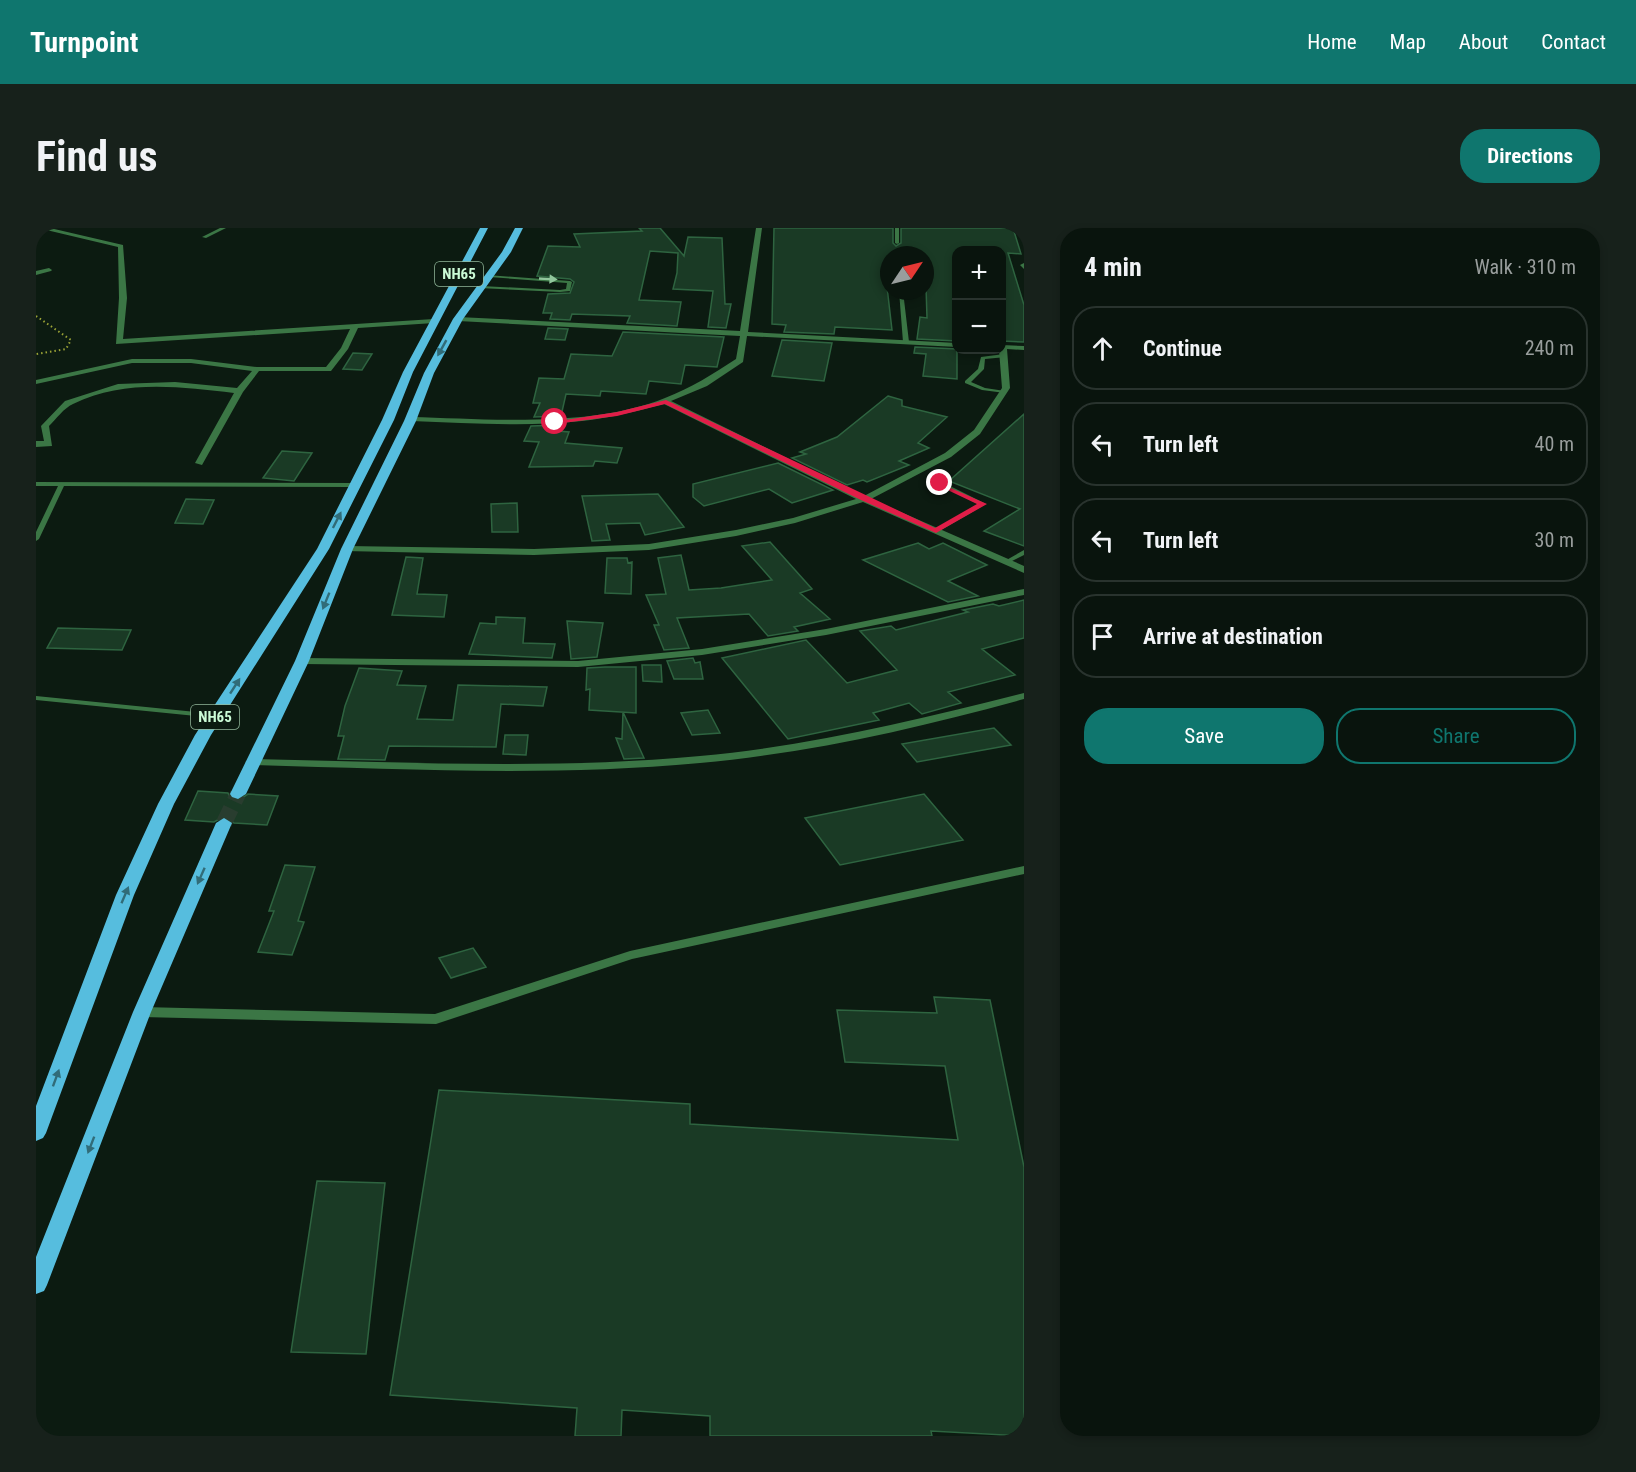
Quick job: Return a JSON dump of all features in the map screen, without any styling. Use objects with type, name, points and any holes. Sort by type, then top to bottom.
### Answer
[{"type":"highway","name":"NH65","points":[[36,1133],[124,895],[166,804],[216,716],[323,549],[434,321],[484,228]]},
{"type":"highway","name":"NH65","points":[[238,794],[251,762],[302,661],[347,549],[411,419],[429,373],[458,319],[481,288],[519,228]]},
{"type":"highway","points":[[36,1285],[142,1012],[224,823]]},
{"type":"street","points":[[41,228],[122,246],[123,298],[119,342],[434,321]]},
{"type":"street","points":[[411,419],[555,422],[617,414],[666,402],[721,376],[740,360],[759,228]]},
{"type":"street","points":[[36,273],[49,270]]},
{"type":"street","points":[[458,319],[952,345]]},
{"type":"street","points":[[36,382],[132,361],[191,361],[257,369],[328,369],[344,349],[356,325]]},
{"type":"street","points":[[1006,350],[1024,348]]},
{"type":"street","points":[[347,549],[534,552],[649,547],[785,523],[864,499],[948,455],[977,432],[1006,388],[1003,354]]},
{"type":"street","points":[[118,386],[124,376],[120,367],[132,361]]},
{"type":"street","points":[[199,463],[239,391],[257,369]]},
{"type":"street","points":[[36,444],[49,444],[45,426],[68,403],[118,386],[175,384],[239,391]]},
{"type":"street","points":[[666,402],[864,499],[1024,570]]},
{"type":"street","points":[[302,661],[566,664],[601,662],[702,652],[1024,592]]},
{"type":"street","points":[[251,762],[488,768],[656,762],[778,748],[877,731],[1024,696]]},
{"type":"street","points":[[142,1012],[436,1019],[630,955],[1024,870]]},
{"type":"lane","points":[[204,237],[224,228]]},
{"type":"lane","points":[[897,228],[897,243]]},
{"type":"lane","points":[[481,288],[560,291],[568,290],[570,282],[489,276]]},
{"type":"lane","points":[[902,300],[906,342]]},
{"type":"lane","points":[[993,354],[983,358],[981,369],[967,382],[984,389],[1003,392]]},
{"type":"lane","points":[[936,531],[983,504],[940,483]]},
{"type":"lane","points":[[36,484],[356,485]]},
{"type":"lane","points":[[36,539],[62,484]]},
{"type":"lane","points":[[1006,562],[1024,552]]},
{"type":"lane","points":[[36,698],[216,716]]},
{"type":"path","points":[[36,316],[72,340],[66,349],[36,354]]},
{"type":"building","points":[[639,228],[660,228],[684,256],[688,237],[722,238],[725,304],[731,304],[726,328],[708,327],[713,291],[673,289],[678,253],[650,251],[639,300],[681,302],[677,326],[627,323],[630,316],[572,314],[570,320],[550,319],[552,313],[543,313],[548,294],[570,293],[574,282],[570,279],[537,276],[548,246],[580,247],[574,234],[642,231]]},
{"type":"building","points":[[774,228],[893,228],[893,243],[896,246],[880,246],[880,300],[889,300],[892,330],[835,327],[834,334],[784,332],[786,325],[772,324]]},
{"type":"building","points":[[901,228],[1013,228],[1021,254],[1008,253],[1024,305],[1024,342],[1006,341],[1006,246],[952,246],[952,341],[917,339],[920,317],[927,318],[926,300],[934,300],[934,246],[896,246],[901,243]]},
{"type":"building","points":[[548,328],[568,329],[565,340],[545,339]]},
{"type":"building","points":[[623,332],[724,337],[717,367],[685,365],[681,384],[649,381],[646,394],[601,391],[600,396],[566,394],[561,416],[534,417],[540,403],[533,403],[539,378],[564,379],[571,354],[612,356]]},
{"type":"building","points":[[782,340],[832,343],[824,381],[772,376]]},
{"type":"building","points":[[915,347],[952,349],[952,354],[957,354],[957,379],[923,376],[926,354],[914,353]]},
{"type":"building","points":[[353,353],[372,354],[362,370],[343,369]]},
{"type":"building","points":[[888,396],[902,400],[902,406],[947,417],[918,443],[929,448],[899,461],[909,465],[867,482],[863,480],[847,485],[792,458],[806,454],[800,452],[837,437]]},
{"type":"building","points":[[1024,414],[1024,546],[984,531],[1020,509],[949,481]]},
{"type":"building","points":[[559,425],[558,431],[569,432],[565,443],[622,448],[617,463],[595,461],[593,466],[529,467],[539,442],[524,441],[531,426]]},
{"type":"building","points":[[282,451],[312,453],[294,481],[263,478]]},
{"type":"building","points":[[778,463],[833,490],[792,503],[769,489],[704,506],[693,497],[693,484]]},
{"type":"building","points":[[658,494],[684,527],[645,535],[640,523],[606,524],[610,540],[592,541],[582,496]]},
{"type":"building","points":[[186,499],[214,500],[203,524],[175,523]]},
{"type":"building","points":[[517,503],[518,532],[492,532],[491,504]]},
{"type":"building","points":[[770,542],[812,589],[800,593],[830,619],[794,627],[798,631],[768,636],[749,614],[677,618],[689,648],[664,650],[654,625],[659,625],[646,595],[666,594],[658,558],[681,555],[689,590],[721,588],[772,580],[742,546]]},
{"type":"building","points":[[918,543],[929,549],[943,543],[987,565],[948,581],[978,596],[948,602],[863,560]]},
{"type":"building","points":[[406,557],[423,558],[417,594],[447,595],[444,617],[392,615]]},
{"type":"building","points":[[607,558],[627,558],[628,563],[632,562],[631,594],[605,593]]},
{"type":"building","points":[[1024,600],[1024,638],[982,649],[1015,675],[948,692],[961,703],[922,714],[909,703],[873,713],[879,720],[788,739],[722,658],[806,640],[847,683],[897,670],[860,631],[891,626],[896,630],[968,612],[963,610],[993,604],[999,606]]},
{"type":"building","points":[[496,617],[525,618],[523,643],[555,644],[552,658],[469,654],[480,623],[496,624]]},
{"type":"building","points":[[567,621],[603,623],[597,657],[571,659]]},
{"type":"building","points":[[58,628],[131,630],[122,650],[47,648]]},
{"type":"building","points":[[693,658],[695,663],[700,662],[703,679],[674,679],[667,661]]},
{"type":"building","points":[[642,665],[661,665],[662,682],[643,681]]},
{"type":"building","points":[[636,667],[636,713],[589,710],[590,689],[586,690],[587,668]]},
{"type":"building","points":[[359,668],[402,671],[397,685],[426,686],[417,719],[453,720],[458,685],[547,687],[543,706],[501,704],[496,747],[389,746],[385,760],[338,759],[344,736],[338,736],[345,706]]},
{"type":"building","points":[[708,710],[720,733],[692,735],[681,713]]},
{"type":"building","points":[[623,712],[644,758],[624,759],[616,738],[622,739]]},
{"type":"building","points":[[994,728],[1011,745],[917,762],[902,744]]},
{"type":"building","points":[[505,735],[528,735],[526,755],[503,754]]},
{"type":"building","points":[[198,791],[228,793],[230,798],[237,801],[248,794],[278,796],[267,825],[234,823],[225,816],[214,822],[185,820]]},
{"type":"building","points":[[924,794],[963,840],[840,865],[805,818]]},
{"type":"building","points":[[285,865],[315,867],[298,921],[304,922],[292,955],[258,952],[274,911],[269,911]]},
{"type":"building","points":[[473,948],[486,967],[451,978],[439,958]]},
{"type":"building","points":[[934,997],[990,1000],[1024,1167],[1024,1436],[931,1431],[932,1436],[710,1436],[710,1416],[622,1410],[621,1436],[575,1436],[577,1408],[390,1395],[439,1090],[690,1104],[690,1124],[958,1140],[945,1066],[845,1062],[837,1010],[937,1013]]},
{"type":"building","points":[[317,1181],[385,1183],[366,1354],[291,1352]]},
{"type":"tunnel","points":[[224,823],[238,794]]},
{"type":"route","points":[[555,422],[617,414],[666,402],[864,499],[936,531],[983,504],[979,500],[940,483]]}]
